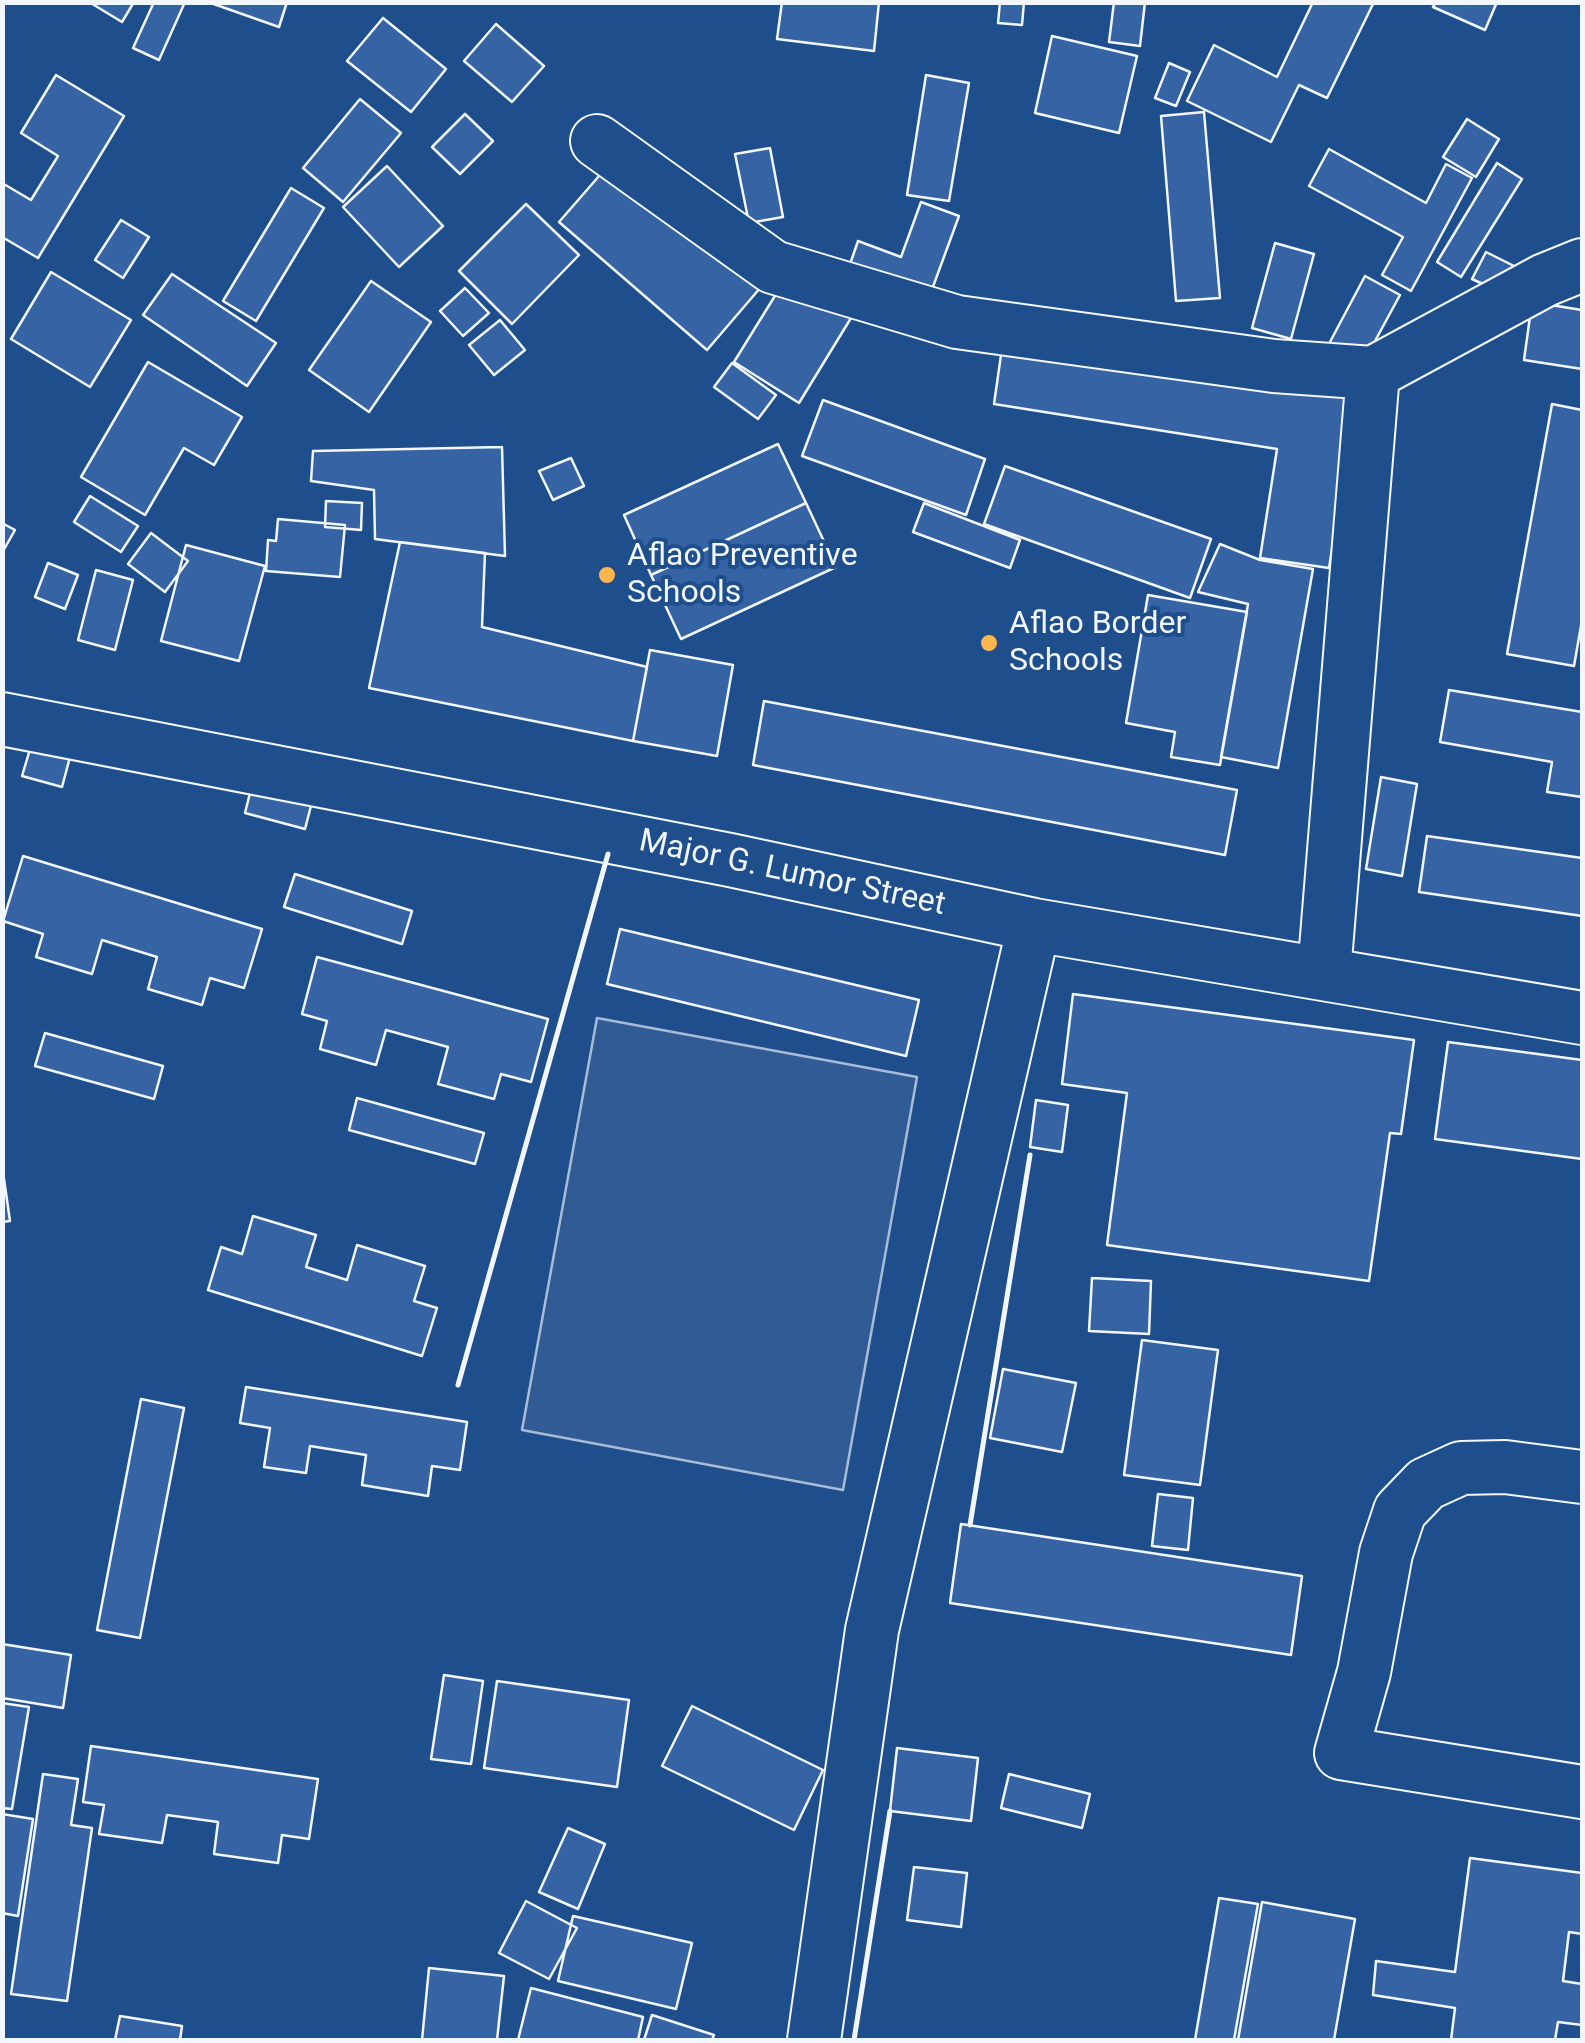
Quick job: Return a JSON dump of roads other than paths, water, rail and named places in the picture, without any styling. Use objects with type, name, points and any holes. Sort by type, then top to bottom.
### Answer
[{"type":"street","points":[[597,141],[773,267],[957,322],[1274,366],[1373,373],[1545,280],[1582,265]]},
{"type":"street","points":[[1324,973],[1373,373]]},
{"type":"street","name":"Major G. Lumor Street","points":[[2,720],[730,860],[1034,925],[1582,1018]]},
{"type":"street","points":[[814,2040],[872,1630],[1034,925]]},
{"type":"street","points":[[1582,1477],[1506,1467],[1461,1468],[1426,1484],[1400,1510],[1386,1553],[1364,1672],[1341,1754],[1582,1792]]},
{"type":"place","name":"Aflao Preventive Schools","points":[[607,575]]},
{"type":"place","name":"Aflao Border Schools","points":[[989,643]]}]
